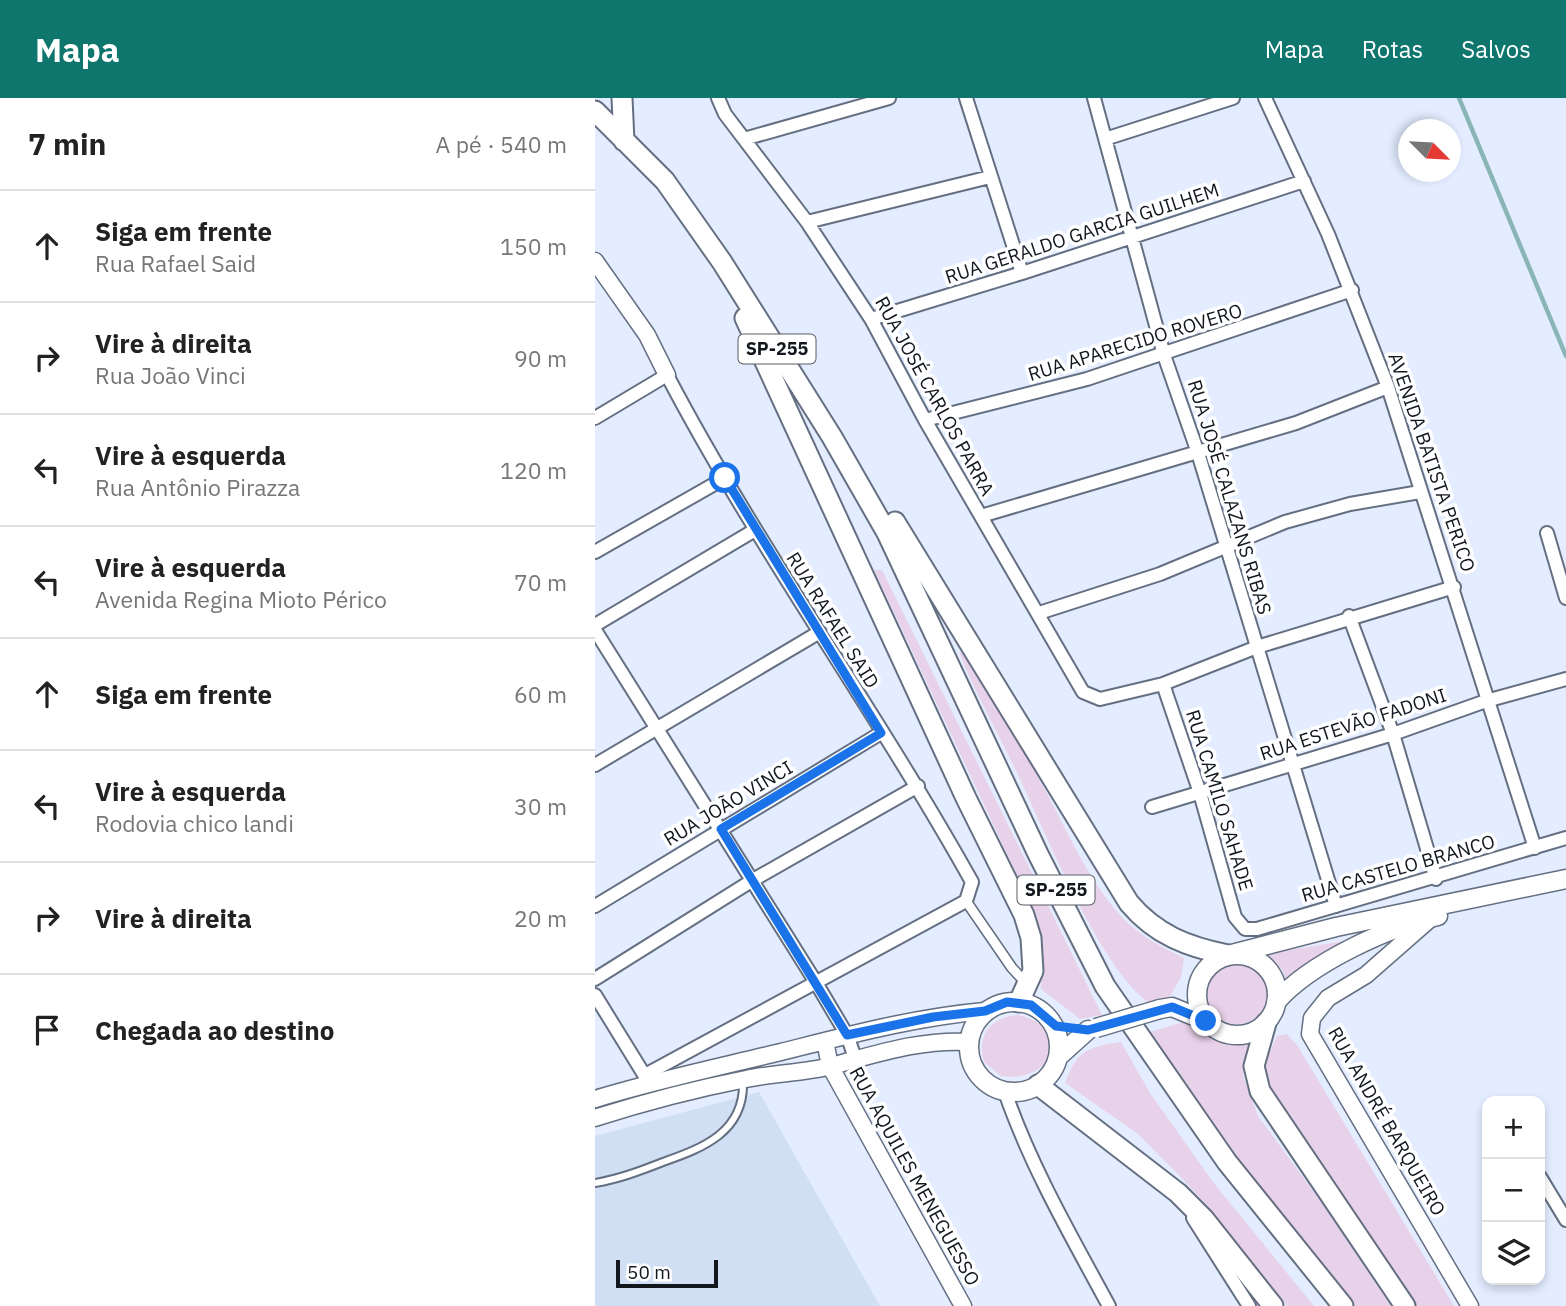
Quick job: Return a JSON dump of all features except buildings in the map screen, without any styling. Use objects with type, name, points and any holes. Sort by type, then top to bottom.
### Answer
[{"type":"highway","points":[[622,98],[624,141]]},
{"type":"highway","name":"SP-255","points":[[595,111],[665,181],[722,262],[832,437],[887,533],[1038,854],[1105,986],[1227,1162],[1343,1306]]},
{"type":"highway","name":"SP-255","points":[[722,262],[802,443],[1024,915],[1033,957],[1023,993]]},
{"type":"highway","name":"SP-255","points":[[832,437],[885,507],[940,601],[1064,794],[1129,903],[1151,926],[1167,936],[1196,949],[1228,955]]},
{"type":"highway","points":[[1266,1023],[1254,1066],[1260,1091],[1405,1306]]},
{"type":"highway","points":[[1038,1085],[1178,1193],[1204,1219],[1273,1306]]},
{"type":"main road","points":[[1056,1026],[1092,1029],[1166,1008],[1198,987],[1211,964],[1228,955],[1336,927],[1566,879]]},
{"type":"main road","points":[[1166,1008],[1206,1021],[1229,1035],[1243,1035],[1266,1023],[1276,1002],[1300,979],[1387,933],[1431,918],[1566,890]]},
{"type":"main road","points":[[1228,955],[1249,956],[1261,962],[1277,984],[1276,1002]]},
{"type":"main road","points":[[1198,987],[1198,1003],[1206,1021]]},
{"type":"main road","points":[[1023,993],[1056,1026],[1058,1057],[1054,1068],[1038,1085],[1022,1092],[1005,1091],[988,1085],[979,1077],[969,1054],[969,1042],[974,1025],[985,1011],[1023,993]]},
{"type":"main road","points":[[1058,1057],[1092,1029]]},
{"type":"street","name":"RUA JOSÉ CARLOS PARRA","points":[[707,98],[725,114]]},
{"type":"street","name":"RUA JOSÉ CARLOS PARRA","points":[[717,98],[725,114],[807,222],[871,319],[925,420],[1083,692],[1100,699],[1163,684]]},
{"type":"street","points":[[744,139],[889,98]]},
{"type":"street","points":[[967,98],[1022,273]]},
{"type":"street","name":"RUA JOSÉ CALAZANS RIBAS","points":[[1094,98],[1108,138],[1135,237],[1164,355],[1198,453],[1336,906]]},
{"type":"street","points":[[1108,138],[1233,98]]},
{"type":"street","name":"AVENIDA BATISTA PERICO","points":[[1265,98],[1352,290],[1388,387],[1420,492],[1454,587],[1486,701],[1535,848]]},
{"type":"street","points":[[807,222],[990,177]]},
{"type":"street","name":"RUA GERALDO GARCIA GUILHEM","points":[[871,319],[1304,181]]},
{"type":"street","points":[[595,261],[647,335],[667,374],[595,418]]},
{"type":"street","name":"RUA APARECIDO ROVERO","points":[[925,420],[1087,379],[1352,290]]},
{"type":"street","name":"RUA RAFAEL SAID","points":[[667,374],[755,530],[881,733],[918,786],[972,882],[966,901]]},
{"type":"street","points":[[981,516],[1296,423],[1388,387]]},
{"type":"street","points":[[595,552],[725,478]]},
{"type":"street","points":[[1039,613],[1160,574],[1299,519],[1350,504],[1420,492]]},
{"type":"street","points":[[755,530],[595,627],[815,981],[847,1035],[855,1058]]},
{"type":"street","points":[[1546,533],[1566,598]]},
{"type":"street","points":[[1163,684],[1257,647],[1349,616],[1454,587]]},
{"type":"street","points":[[1349,616],[1393,734],[1436,879]]},
{"type":"street","points":[[595,765],[818,632]]},
{"type":"street","name":"RUA ESTEVÃO FADONI","points":[[1152,807],[1393,734],[1486,701],[1566,679]]},
{"type":"street","name":"RUA CAMILO SAHADE","points":[[1163,684],[1241,927]]},
{"type":"street","name":"RUA JOÃO VINCI","points":[[595,906],[881,733]]},
{"type":"street","points":[[595,979],[753,880],[918,786]]},
{"type":"street","name":"RUA CASTELO BRANCO","points":[[1241,927],[1257,929],[1436,879],[1566,838]]},
{"type":"street","points":[[595,1099],[647,1079],[815,981],[966,901],[1012,968],[1023,993]]},
{"type":"street","name":"RUA ANDRÉ BARQUEIRO","points":[[1431,918],[1366,975],[1328,998],[1312,1018],[1310,1034],[1469,1306]]},
{"type":"street","points":[[595,995],[647,1079],[655,1099]]},
{"type":"street","points":[[647,1079],[751,1059],[933,1017],[985,1011]]},
{"type":"street","name":"RUA AQUILES MENEGUESSO","points":[[825,1041],[830,1066],[963,1306]]},
{"type":"street","points":[[595,1118],[655,1099],[750,1078],[830,1066],[913,1045],[945,1041],[969,1042]]},
{"type":"street","points":[[750,1078],[751,1059]]},
{"type":"street","points":[[1005,1091],[1018,1130],[1049,1196],[1109,1306]]},
{"type":"street","points":[[1545,1185],[1566,1220]]},
{"type":"street","points":[[1178,1193],[1248,1306]]},
{"type":"lane","points":[[595,1183],[617,1179],[703,1148],[728,1129],[736,1118],[750,1078]]},
{"type":"shaded area","points":[[874,570],[882,570],[1102,1015],[1080,1019],[1041,989],[1042,944],[1031,905]]},
{"type":"shaded area","points":[[959,652],[965,655],[1014,735],[1103,894],[1135,929],[1184,958],[1181,977],[1169,998],[1149,1003],[1130,985],[1111,960],[1058,862]]},
{"type":"shaded area","points":[[1362,938],[1287,983],[1282,969],[1266,954]]},
{"type":"shaded area","points":[[1237,962],[1259,971],[1268,993],[1259,1015],[1237,1024],[1215,1015],[1206,993],[1215,971]]},
{"type":"shaded area","points":[[1018,1015],[1035,1021],[1046,1031],[1051,1042],[1050,1053],[1045,1063],[1034,1072],[1019,1076],[1001,1076],[984,1062],[984,1036],[993,1024]]},
{"type":"shaded area","points":[[1183,1022],[1222,1041],[1248,1043],[1243,1076],[1258,1116],[1327,1210],[1391,1306],[1355,1306],[1248,1172],[1150,1032]]},
{"type":"shaded area","points":[[1287,1034],[1297,1045],[1454,1306],[1415,1306],[1267,1086],[1265,1063],[1277,1036]]},
{"type":"shaded area","points":[[1121,1042],[1150,1093],[1213,1182],[1314,1306],[1287,1306],[1210,1209],[1177,1173],[1138,1134],[1065,1083],[1074,1063],[1085,1052]]},
{"type":"shaded area","points":[[759,1092],[880,1306],[595,1306],[595,1136]]},
{"type":"waterway","points":[[1459,98],[1566,356]]},
{"type":"route","points":[[725,478],[881,733],[721,829],[847,1035],[933,1017],[985,1011],[1007,1002],[1031,1005],[1042,1011],[1056,1026],[1088,1030],[1172,1007],[1206,1021]]}]
